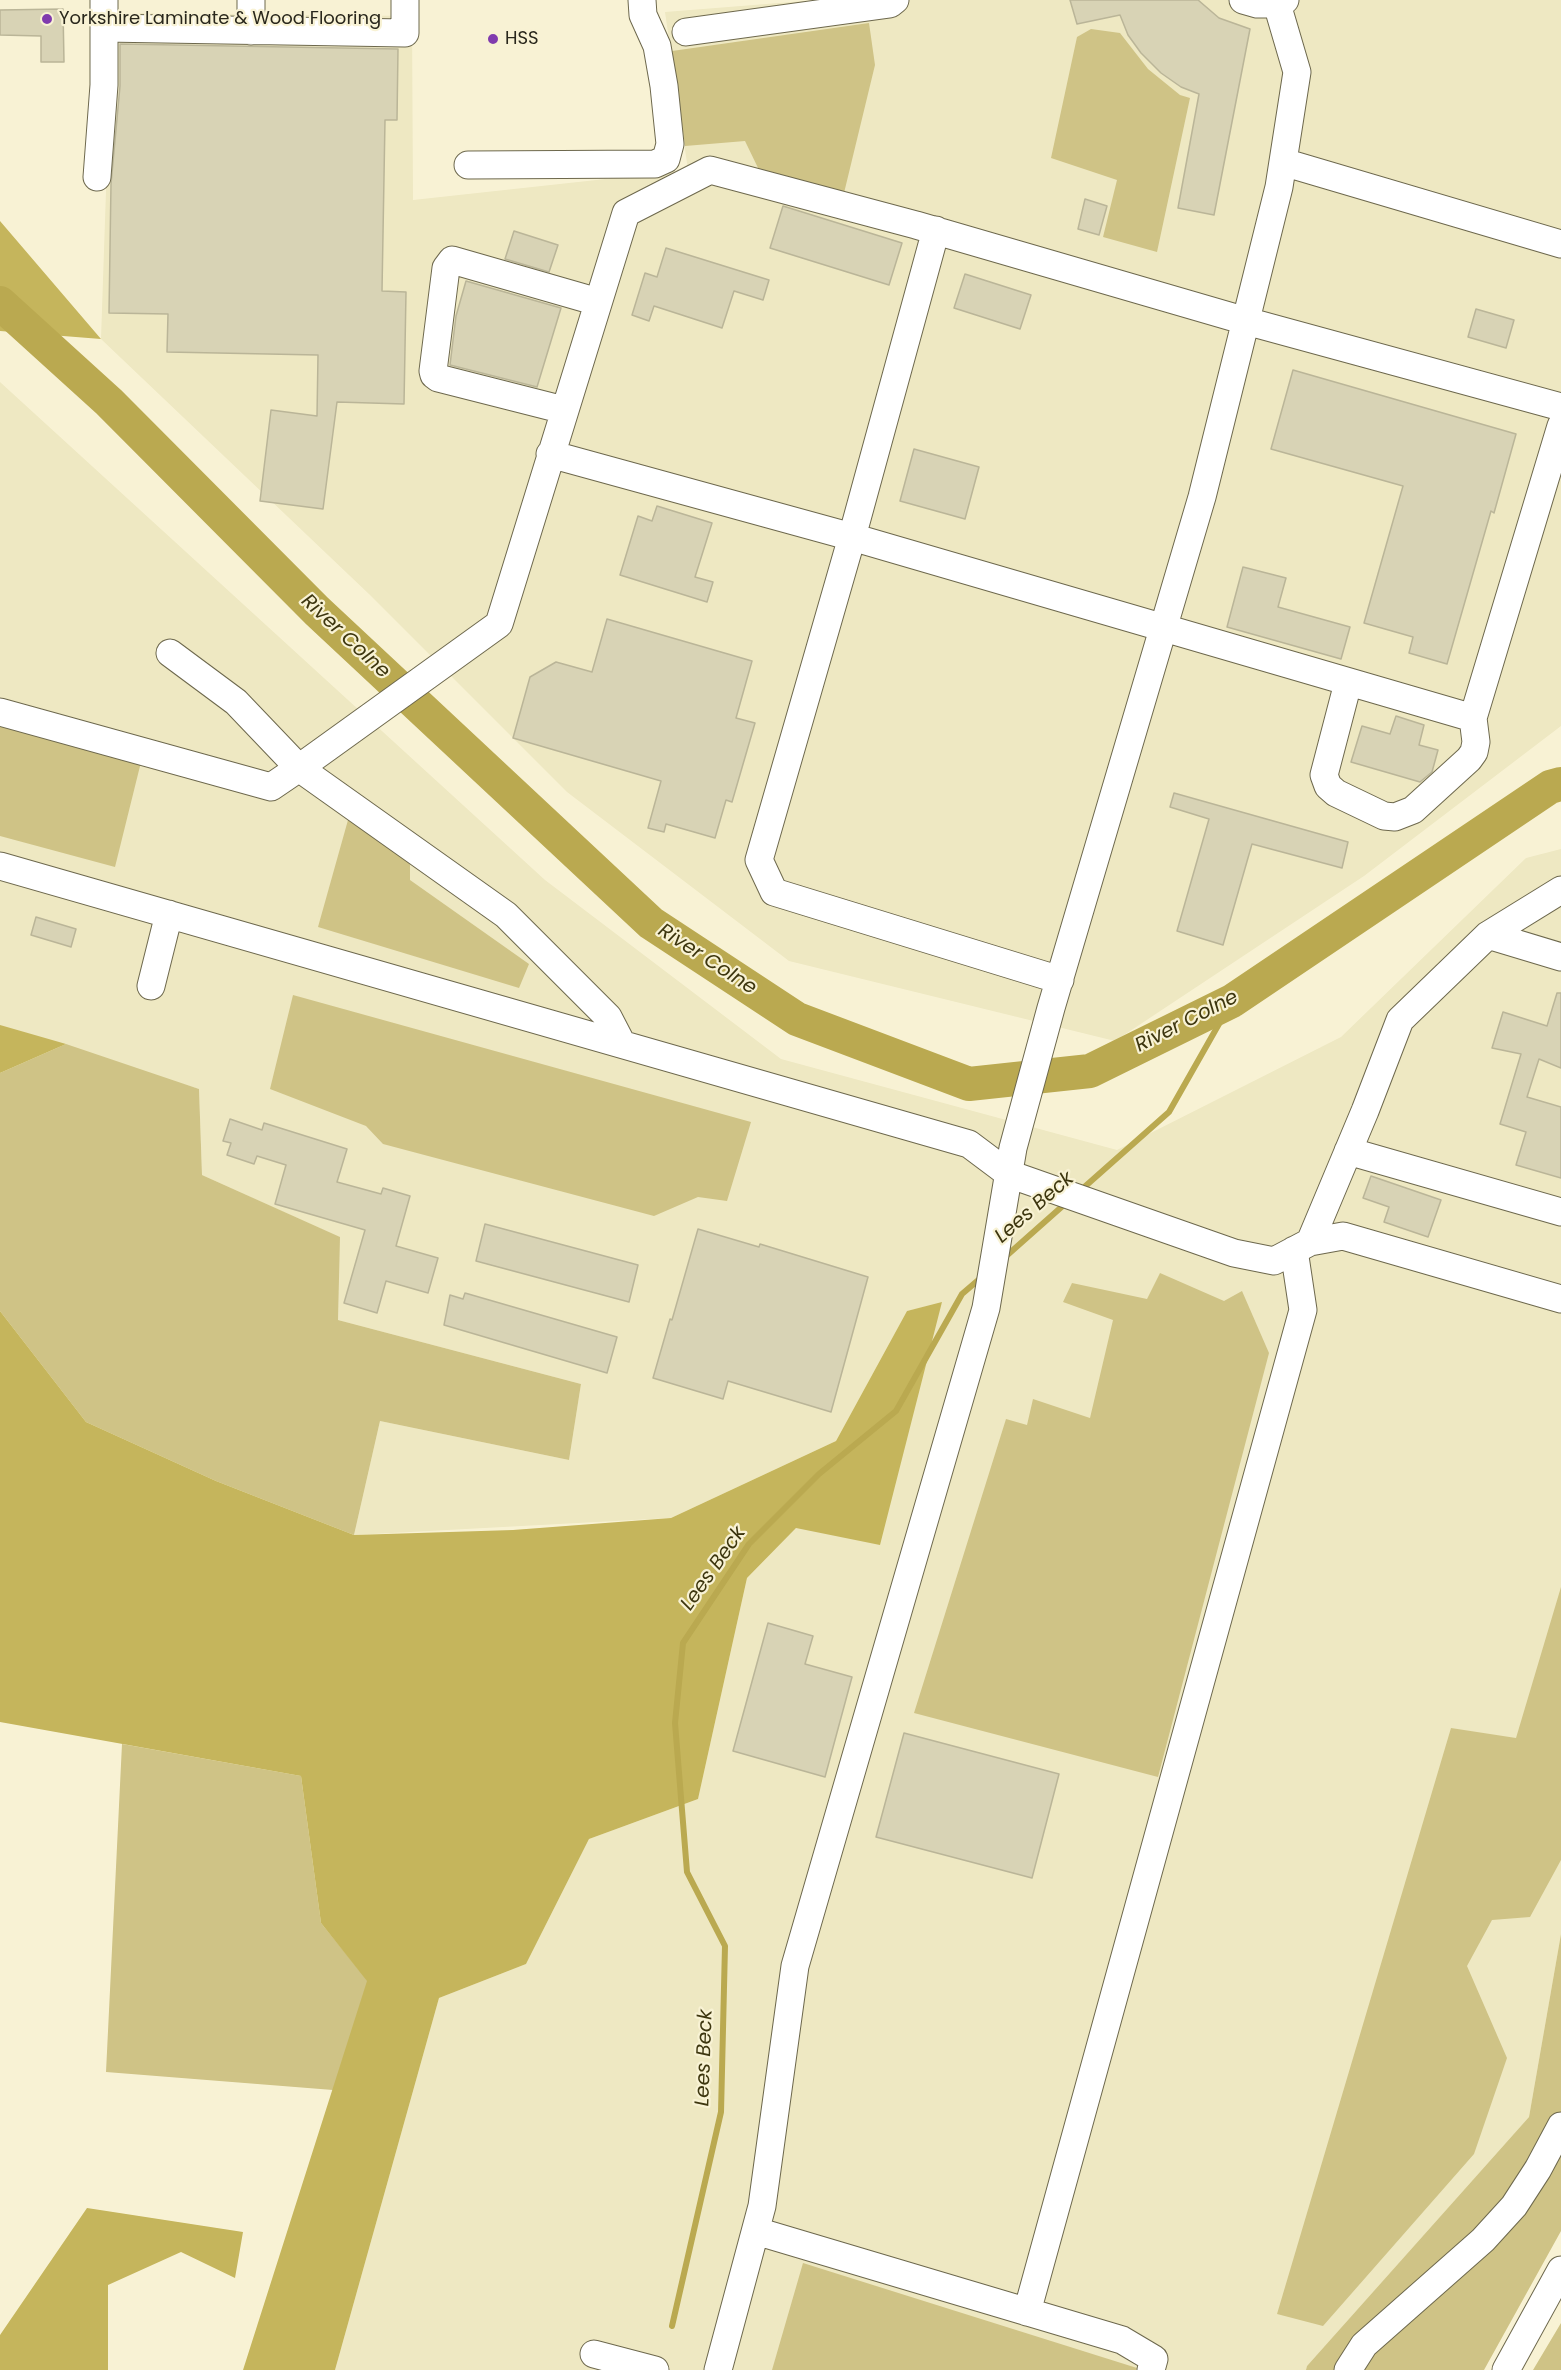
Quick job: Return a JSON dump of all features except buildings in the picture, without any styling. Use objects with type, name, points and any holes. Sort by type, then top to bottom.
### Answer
[{"type":"street","points":[[97,177],[104,85],[104,0]]},
{"type":"street","points":[[251,0],[251,31]]},
{"type":"street","points":[[104,28],[405,33],[405,0]]},
{"type":"street","points":[[468,165],[655,165],[666,159],[670,144],[664,86],[657,46],[643,15],[642,0]]},
{"type":"street","points":[[686,32],[890,4],[895,0]]},
{"type":"street","points":[[718,2370],[762,2206],[795,1966],[986,1308],[1011,1161],[1051,1008],[1202,497],[1279,187],[1297,72],[1281,2],[1257,4],[1243,0]]},
{"type":"street","points":[[1283,162],[1561,244]]},
{"type":"street","points":[[0,712],[271,787],[499,624],[626,213],[710,170],[936,230],[1246,321],[1561,407]]},
{"type":"street","points":[[936,230],[852,537],[759,860],[774,892],[1060,980]]},
{"type":"street","points":[[564,410],[438,378],[434,375],[432,371],[446,268],[452,260],[598,302]]},
{"type":"street","points":[[1348,683],[1324,775],[1328,786],[1336,794],[1384,816],[1395,817],[1413,810],[1474,752],[1476,742],[1473,718],[1561,426]]},
{"type":"street","points":[[550,454],[852,537],[1473,718]]},
{"type":"street","points":[[170,653],[236,702],[299,768],[506,915],[608,1017],[622,1044]]},
{"type":"street","points":[[0,866],[969,1144],[1234,1253],[1274,1261],[1302,1246],[1343,1236],[1561,1299]]},
{"type":"street","points":[[1027,2312],[1303,1310],[1302,1246],[1348,1151],[1400,1020],[1488,935],[1561,890]]},
{"type":"street","points":[[151,986],[169,914]]},
{"type":"street","points":[[1488,935],[1561,957]]},
{"type":"street","points":[[1348,1151],[1561,1212]]},
{"type":"street","points":[[1348,2370],[1364,2345],[1483,2241],[1514,2206],[1538,2169],[1561,2126]]},
{"type":"street","points":[[756,2231],[1122,2340],[1154,2359],[1151,2370]]},
{"type":"street","points":[[1506,2370],[1561,2270]]},
{"type":"street","points":[[594,2354],[655,2370]]},
{"type":"shaded area","points":[[817,0],[1561,0],[1561,726],[1364,876],[1115,1041],[789,961],[567,792],[370,595],[101,339],[112,13],[412,16],[413,200],[688,170],[665,12]]},
{"type":"shaded area","points":[[869,23],[875,65],[844,193],[760,172],[745,141],[685,146],[672,51]]},
{"type":"shaded area","points":[[1091,29],[1120,33],[1148,69],[1180,95],[1190,98],[1157,252],[1103,237],[1117,180],[1051,158],[1077,37]]},
{"type":"shaded area","points":[[0,221],[101,339],[0,331]]},
{"type":"shaded area","points":[[0,382],[545,880],[781,1059],[1117,1150],[1341,1037],[1526,858],[1561,849],[1561,1934],[1529,2117],[1307,2366],[1306,2370],[335,2370],[439,1998],[526,1964],[589,1839],[698,1799],[747,1578],[796,1528],[942,1303],[907,1311],[836,1441],[671,1518],[354,1535],[380,1421],[569,1460],[581,1384],[338,1320],[339,1237],[202,1175],[199,1089],[0,1028]]},
{"type":"shaded area","points":[[0,723],[141,762],[115,867],[0,836]]},
{"type":"shaded area","points":[[348,820],[410,860],[410,880],[529,964],[519,988],[318,927]]},
{"type":"shaded area","points":[[293,995],[751,1122],[727,1201],[698,1197],[654,1216],[383,1144],[366,1126],[270,1089]]},
{"type":"shaded area","points":[[0,1025],[66,1044],[0,1073]]},
{"type":"shaded area","points":[[66,1044],[199,1089],[202,1175],[340,1237],[338,1320],[581,1384],[569,1460],[380,1421],[354,1535],[216,1481],[86,1422],[0,1311],[0,1073]]},
{"type":"shaded area","points":[[1160,1273],[1224,1301],[1242,1291],[1269,1353],[1158,1777],[914,1713],[1006,1419],[1027,1425],[1033,1399],[1090,1418],[1113,1320],[1063,1302],[1072,1283],[1147,1299]]},
{"type":"shaded area","points":[[942,1302],[880,1545],[796,1528],[747,1578],[698,1799],[589,1839],[526,1964],[439,1998],[335,2370],[243,2370],[367,1981],[321,1923],[301,1776],[0,1722],[0,1311],[86,1422],[216,1481],[354,1535],[513,1530],[671,1518],[836,1441],[907,1311]]},
{"type":"shaded area","points":[[1561,1587],[1561,1860],[1530,1917],[1492,1920],[1467,1966],[1507,2058],[1474,2154],[1323,2326],[1277,2314],[1451,1728],[1516,1738]]},
{"type":"shaded area","points":[[122,1744],[301,1776],[321,1923],[368,1981],[333,2090],[106,2072]]},
{"type":"shaded area","points":[[1561,1934],[1561,2231],[1484,2370],[1306,2370],[1307,2366],[1529,2117]]},
{"type":"shaded area","points":[[87,2208],[243,2232],[235,2278],[181,2252],[108,2285],[108,2370],[0,2370],[0,2335]]},
{"type":"shaded area","points":[[803,2263],[1137,2368],[1136,2370],[772,2370]]},
{"type":"shaded area","points":[[1561,2323],[1561,2370],[1533,2370]]},
{"type":"waterway","name":"River Colne","points":[[0,303],[109,402],[317,611],[651,923],[797,1019],[969,1084],[1090,1071],[1232,1001],[1550,787],[1561,784]]},
{"type":"waterway","name":"Lees Beck","points":[[1081,1190],[1169,1112],[1232,1001]]},
{"type":"waterway","name":"Lees Beck","points":[[1004,1258],[1066,1203]]},
{"type":"waterway","name":"Lees Beck","points":[[672,2326],[721,2112],[725,1946],[687,1872],[675,1723],[683,1643],[749,1544],[819,1474],[896,1411],[962,1294],[983,1276]]},
{"type":"place","name":"Yorkshire Laminate & Wood Flooring","points":[[47,19]]},
{"type":"place","name":"HSS","points":[[493,39]]}]
